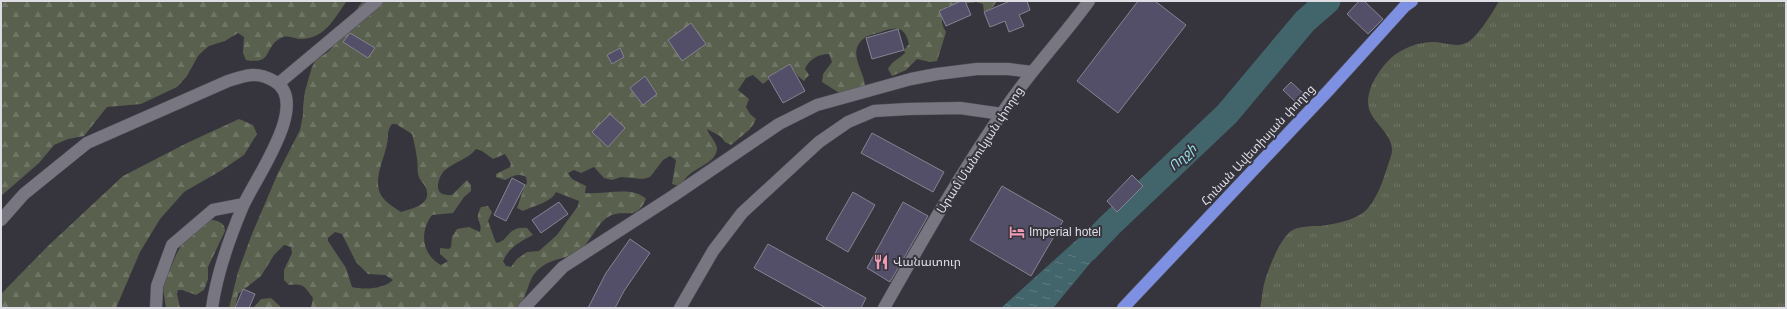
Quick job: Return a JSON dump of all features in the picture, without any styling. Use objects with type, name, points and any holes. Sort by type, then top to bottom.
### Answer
[{"type":"highway","name":"Հունան Ավետիսյան փողոց","points":[[1123,308],[1328,91],[1405,6],[1412,1]]},
{"type":"street","points":[[279,83],[377,1]]},
{"type":"street","name":"Արամ Մանուկյան փողոց","points":[[884,308],[939,211],[1002,114],[1032,72],[1074,23],[1090,1]]},
{"type":"street","points":[[524,308],[563,267],[673,196],[779,124],[817,105],[911,78],[937,74],[1008,68],[1032,72]]},
{"type":"street","points":[[1,220],[24,194],[87,143],[228,81],[258,74],[279,83],[287,97],[288,109],[280,134],[244,204],[224,254],[212,308]]},
{"type":"street","points":[[680,308],[713,251],[742,213],[819,142],[848,122],[874,111],[908,109],[960,108],[1002,114]]},
{"type":"street","points":[[156,308],[157,286],[172,245],[213,210],[244,204]]},
{"type":"green space","points":[[1,1],[347,1],[329,26],[323,31],[310,38],[299,39],[286,36],[281,38],[275,42],[265,58],[261,60],[246,60],[243,53],[244,37],[238,33],[225,41],[209,46],[198,56],[187,76],[177,87],[141,104],[107,107],[84,136],[68,139],[54,145],[39,163],[1,196]]},
{"type":"green space","points":[[363,1],[997,1],[992,8],[984,12],[983,4],[976,2],[947,6],[943,13],[942,19],[946,32],[937,61],[930,62],[917,59],[906,70],[892,76],[888,69],[905,53],[904,50],[909,44],[907,37],[901,30],[893,29],[865,38],[858,45],[856,53],[865,87],[841,94],[822,82],[823,74],[832,62],[829,54],[818,56],[809,62],[805,69],[809,75],[804,81],[794,70],[787,69],[779,70],[763,84],[753,75],[746,78],[738,90],[749,99],[746,107],[750,114],[756,119],[753,125],[731,145],[725,142],[720,136],[707,129],[717,146],[716,154],[706,164],[693,171],[679,186],[672,184],[676,160],[670,156],[663,160],[650,177],[643,179],[621,177],[612,180],[604,178],[594,167],[581,173],[574,170],[568,173],[572,179],[586,186],[585,193],[626,191],[634,192],[646,199],[638,211],[634,213],[614,214],[604,220],[583,248],[573,254],[546,264],[540,268],[533,276],[518,308],[311,308],[313,298],[305,288],[298,284],[289,285],[284,280],[284,270],[292,253],[291,247],[284,245],[274,255],[261,276],[238,294],[235,308],[229,308],[238,272],[252,234],[278,173],[300,130],[305,91],[312,67],[316,60],[329,51],[347,28],[353,14]],"holes":[[[392,124],[396,124],[412,134],[417,156],[418,174],[426,188],[427,194],[424,202],[420,205],[401,212],[383,198],[378,185],[379,171],[387,144],[388,132]],[[476,149],[482,151],[493,159],[505,154],[511,164],[510,167],[496,174],[496,177],[505,180],[518,175],[526,177],[527,183],[517,208],[523,211],[546,201],[556,192],[579,201],[578,206],[557,235],[539,251],[527,252],[517,259],[511,267],[506,266],[503,261],[506,256],[516,245],[533,235],[527,228],[520,228],[512,231],[504,240],[496,243],[488,221],[492,212],[488,206],[481,207],[479,212],[478,218],[481,228],[480,232],[469,227],[457,229],[452,237],[451,247],[449,249],[440,248],[440,254],[448,261],[441,265],[435,261],[426,249],[424,243],[425,229],[432,215],[453,213],[464,197],[471,191],[471,185],[467,180],[452,195],[443,194],[438,190],[438,182],[441,175],[449,167],[473,153]],[[335,232],[342,234],[356,262],[368,274],[385,275],[393,280],[389,283],[374,288],[352,287],[346,268],[328,241],[328,238]]]},
{"type":"green space","points":[[1499,1],[1786,1],[1786,308],[1260,308],[1264,284],[1271,263],[1282,241],[1291,231],[1302,227],[1339,223],[1358,216],[1368,208],[1379,190],[1392,149],[1388,137],[1369,109],[1369,95],[1377,74],[1395,54],[1406,48],[1430,42],[1460,45],[1468,42],[1481,29]]},
{"type":"green space","points":[[239,119],[253,125],[257,134],[244,155],[222,170],[184,192],[160,219],[140,252],[116,308],[1,308],[1,294],[48,246],[123,176],[187,143]]},
{"type":"green space","points":[[209,220],[220,222],[224,225],[225,231],[208,267],[208,279],[204,290],[196,295],[178,290],[177,294],[180,308],[166,308],[163,289],[165,280],[177,253],[186,237]]},
{"type":"green space","points":[[271,298],[282,308],[253,308],[261,299]]},
{"type":"water","points":[[1102,217],[1116,232],[1053,308],[1001,308]]},
{"type":"building","points":[[961,1],[965,1],[971,15],[946,26],[939,11]]},
{"type":"building","points":[[1010,1],[1027,1],[1030,10],[1019,15],[1024,26],[1009,32],[1005,21],[990,27],[984,12]]},
{"type":"building","points":[[1138,1],[1155,1],[1186,25],[1118,113],[1077,81]]},
{"type":"building","points":[[1359,1],[1364,1],[1383,19],[1368,34],[1347,14]]},
{"type":"building","points":[[691,23],[706,44],[682,61],[668,40]]},
{"type":"building","points":[[898,29],[904,50],[872,59],[866,38]]},
{"type":"building","points":[[350,33],[375,48],[368,58],[343,42]]},
{"type":"building","points":[[620,48],[624,57],[612,64],[607,55]]},
{"type":"building","points":[[790,64],[805,91],[783,103],[768,77]]},
{"type":"building","points":[[645,76],[657,94],[643,105],[630,88]]},
{"type":"building","points":[[1291,82],[1308,98],[1300,106],[1283,90]]},
{"type":"building","points":[[610,114],[625,128],[608,147],[592,132]]},
{"type":"building","points":[[872,133],[944,172],[933,192],[861,153]]},
{"type":"building","points":[[1132,175],[1143,186],[1117,212],[1107,201]]},
{"type":"building","points":[[512,178],[525,185],[506,221],[494,215]]},
{"type":"building","points":[[1002,186],[1063,221],[1031,276],[970,240]]},
{"type":"building","points":[[853,192],[875,205],[848,252],[826,239]]},
{"type":"building","points":[[559,202],[568,214],[541,233],[532,220]]},
{"type":"building","points":[[903,202],[928,216],[890,282],[867,268]]},
{"type":"building","points":[[630,239],[650,253],[624,291],[615,308],[588,308],[606,273]]},
{"type":"building","points":[[768,244],[866,298],[861,308],[826,308],[754,268]]},
{"type":"building","points":[[243,289],[255,294],[249,308],[235,308]]},
{"type":"waterway","name":"Ողջի","points":[[1087,249],[1110,225],[1227,114],[1305,21],[1328,1]]},
{"type":"place","name":"Imperial hotel","points":[[1017,232]]},
{"type":"place","name":"Վանատուր","points":[[881,262]]}]
